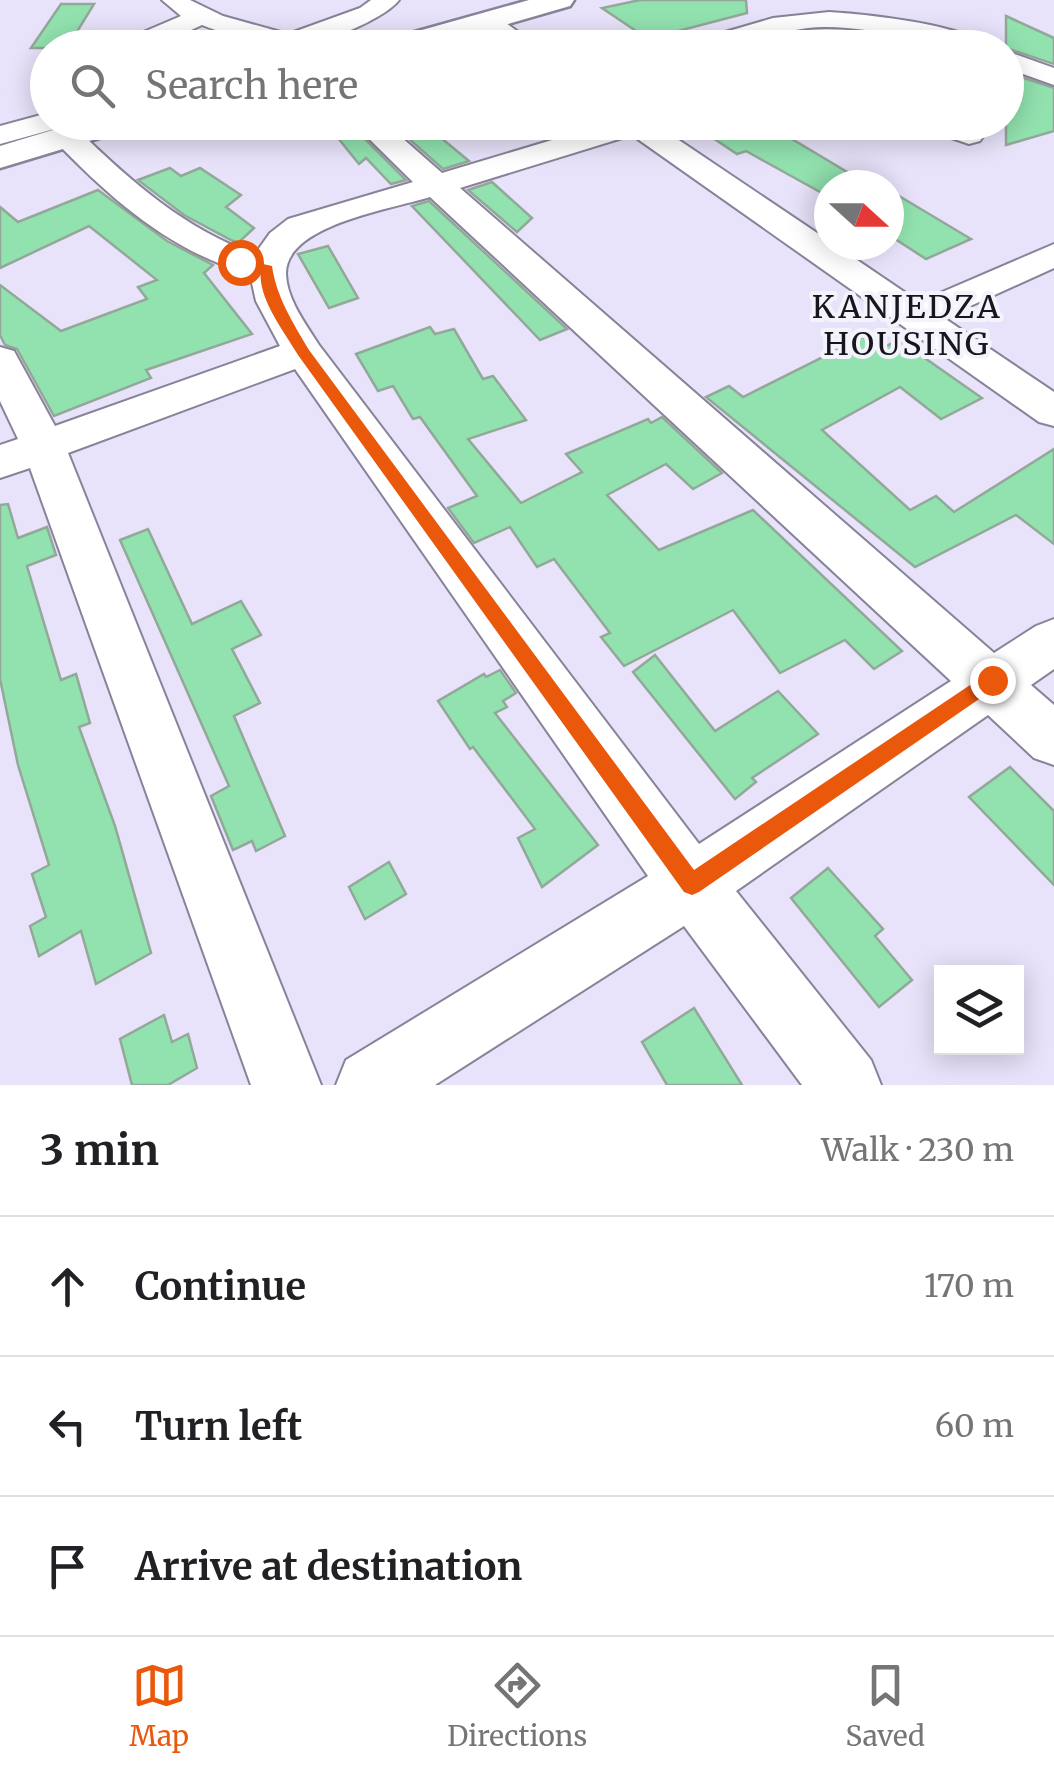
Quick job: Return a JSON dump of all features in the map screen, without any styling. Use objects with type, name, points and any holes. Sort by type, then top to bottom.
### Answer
[{"type":"main road","points":[[454,30],[560,0]]},
{"type":"main road","points":[[0,156],[36,140]]},
{"type":"street","points":[[174,0],[197,18],[248,30]]},
{"type":"street","points":[[326,30],[378,9],[387,0]]},
{"type":"street","points":[[503,30],[489,20],[502,6],[518,0]]},
{"type":"street","points":[[170,30],[197,18]]},
{"type":"street","points":[[760,30],[786,22],[814,21],[870,23],[900,30]]},
{"type":"street","points":[[1024,66],[1054,77]]},
{"type":"street","points":[[0,135],[30,132]]},
{"type":"street","points":[[69,140],[133,200],[225,256],[267,268]]},
{"type":"street","points":[[385,140],[992,680],[1054,740]]},
{"type":"street","points":[[580,140],[300,226],[279,240],[266,279],[303,352],[692,885],[846,1085]]},
{"type":"street","points":[[657,140],[1054,412]]},
{"type":"street","points":[[916,317],[1054,255]]},
{"type":"street","points":[[22,454],[303,352]]},
{"type":"street","points":[[0,360],[22,454],[286,1085]]},
{"type":"street","points":[[371,1085],[692,885],[1054,641]]},
{"type":"building","points":[[640,0],[746,0],[747,13],[682,30],[635,30],[602,8]]},
{"type":"building","points":[[61,4],[94,4],[78,30],[43,30]]},
{"type":"building","points":[[1006,16],[1054,38],[1054,64],[1024,54],[1024,30],[1006,30]]},
{"type":"building","points":[[1024,78],[1054,88],[1054,131],[1024,140]]},
{"type":"building","points":[[340,140],[366,140],[406,180],[391,184],[366,158],[359,164]]},
{"type":"building","points":[[410,140],[444,140],[469,161],[443,169]]},
{"type":"building","points":[[716,140],[794,140],[844,170],[814,170],[814,189],[746,151],[737,154]]},
{"type":"building","points":[[170,168],[181,176],[200,168],[241,195],[226,207],[254,228],[238,243],[184,215],[138,180]]},
{"type":"building","points":[[492,182],[532,218],[517,232],[468,190]]},
{"type":"building","points":[[98,190],[167,241],[213,265],[204,273],[252,334],[146,370],[151,378],[54,416],[17,349],[5,345],[0,335],[0,285],[61,331],[147,299],[138,287],[157,280],[89,226],[0,268],[0,207],[18,222]]},
{"type":"building","points":[[904,199],[971,239],[926,259],[904,245]]},
{"type":"building","points":[[429,201],[567,329],[540,340],[412,206]]},
{"type":"building","points":[[328,246],[358,298],[329,308],[298,254]]},
{"type":"building","points":[[430,327],[435,334],[454,329],[483,379],[493,376],[526,420],[468,439],[521,503],[582,472],[566,454],[648,419],[651,423],[662,417],[722,473],[693,489],[666,464],[607,495],[659,550],[753,510],[902,651],[874,669],[845,640],[780,673],[733,610],[624,666],[601,637],[610,633],[554,559],[537,567],[510,527],[474,543],[448,508],[477,496],[420,417],[413,419],[393,386],[378,391],[356,354]]},
{"type":"building","points":[[863,337],[880,349],[899,340],[982,398],[941,419],[900,387],[822,430],[910,510],[936,496],[954,512],[1054,449],[1054,544],[1016,515],[915,567],[706,397],[729,386],[743,397]]},
{"type":"building","points":[[8,504],[18,538],[47,527],[56,555],[27,566],[61,680],[76,674],[90,723],[79,727],[115,826],[151,953],[96,984],[81,931],[39,956],[30,926],[46,917],[32,874],[49,865],[18,765],[0,679],[0,505]]},
{"type":"building","points":[[148,529],[192,624],[241,601],[261,635],[232,649],[260,703],[234,716],[285,836],[256,851],[252,841],[233,850],[211,796],[229,786],[120,540]]},
{"type":"building","points":[[655,655],[715,731],[778,691],[818,734],[752,778],[756,782],[735,799],[633,672]]},
{"type":"building","points":[[500,670],[516,693],[503,701],[507,707],[495,713],[598,845],[542,887],[518,838],[535,829],[473,747],[470,749],[438,701],[484,674],[486,677]]},
{"type":"building","points":[[1010,767],[1054,811],[1054,885],[969,797]]},
{"type":"building","points":[[389,862],[406,894],[365,919],[349,887]]},
{"type":"building","points":[[828,868],[883,929],[875,936],[912,980],[879,1007],[791,898]]},
{"type":"building","points":[[694,1008],[742,1085],[667,1085],[642,1042]]},
{"type":"building","points":[[164,1015],[172,1042],[188,1034],[197,1068],[168,1085],[132,1085],[120,1039]]},
{"type":"district","name":"KANJEDZA HOUSING","points":[[907,326]]},
{"type":"route","points":[[240,262],[267,268],[266,279],[281,315],[303,352],[692,885],[992,680]]}]
